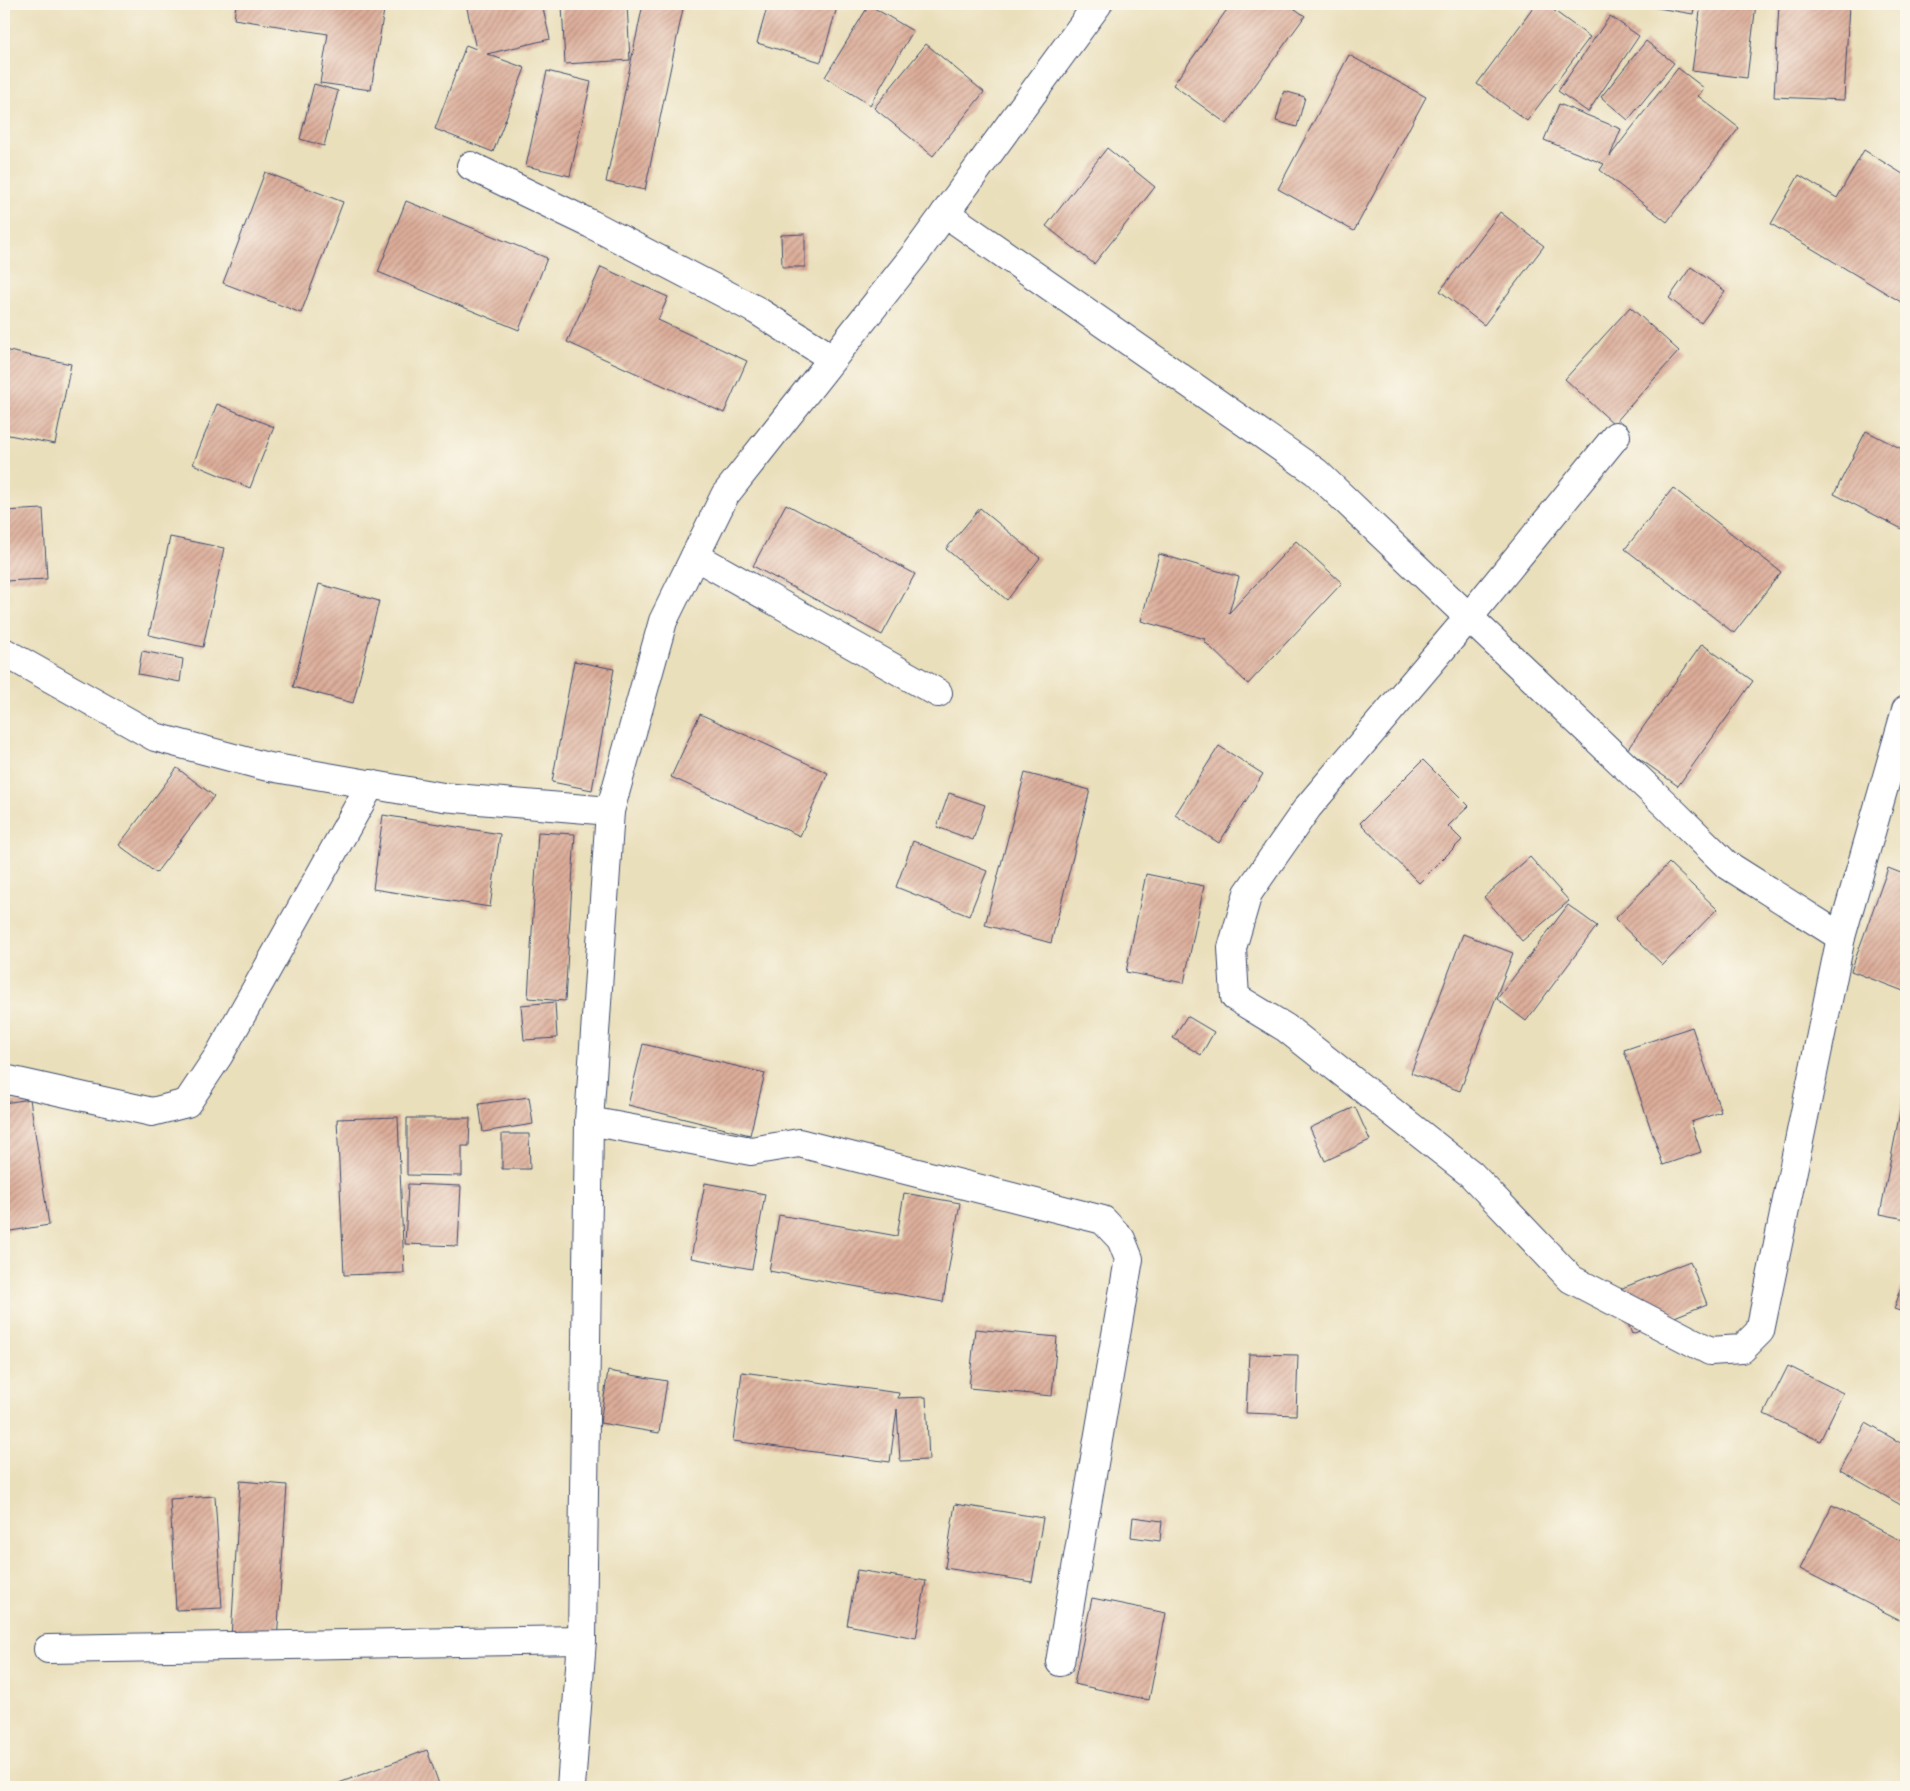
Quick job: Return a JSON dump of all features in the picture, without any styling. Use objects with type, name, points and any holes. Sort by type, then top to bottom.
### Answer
[{"type":"street","points":[[571,1787],[582,1640],[589,1121],[610,812],[663,621],[725,495],[916,254],[1098,4]]},
{"type":"street","points":[[471,166],[591,224],[747,306],[832,358]]},
{"type":"street","points":[[945,213],[1316,472],[1726,864],[1841,937]]},
{"type":"street","points":[[1616,436],[1469,618],[1308,807],[1248,893],[1232,948],[1235,997],[1286,1028],[1471,1174],[1571,1279],[1710,1351],[1742,1349],[1760,1331],[1841,937],[1906,710]]},
{"type":"street","points":[[695,556],[938,694]]},
{"type":"street","points":[[4,652],[155,738],[264,766],[443,797],[610,812]]},
{"type":"street","points":[[4,1079],[152,1112],[187,1103],[219,1055],[371,784]]},
{"type":"street","points":[[589,1121],[751,1152],[799,1143],[1103,1220],[1121,1239],[1129,1259],[1060,1662]]},
{"type":"street","points":[[48,1649],[582,1640]]},
{"type":"building","points":[[236,4],[385,4],[371,90],[320,83],[328,34],[234,19]]},
{"type":"building","points":[[466,4],[542,4],[550,39],[487,54],[525,68],[493,152],[435,129],[466,45],[476,49]]},
{"type":"building","points":[[562,4],[627,4],[630,60],[565,64]]},
{"type":"building","points":[[643,4],[684,4],[645,190],[606,182]]},
{"type":"building","points":[[768,4],[838,4],[821,62],[757,43]]},
{"type":"building","points":[[1231,4],[1288,4],[1305,16],[1227,124],[1173,85]]},
{"type":"building","points":[[1536,4],[1545,4],[1590,37],[1527,121],[1477,84]]},
{"type":"building","points":[[1653,4],[1695,4],[1693,14],[1652,7]]},
{"type":"building","points":[[1701,4],[1756,4],[1747,78],[1692,71]]},
{"type":"building","points":[[1779,4],[1849,4],[1844,100],[1774,97]]},
{"type":"building","points":[[869,5],[913,31],[870,105],[825,77]]},
{"type":"building","points":[[1610,16],[1639,36],[1588,112],[1558,91]]},
{"type":"building","points":[[1646,41],[1674,63],[1628,120],[1601,97]]},
{"type":"building","points":[[926,44],[984,92],[933,156],[874,108]]},
{"type":"building","points":[[1349,55],[1426,97],[1354,231],[1278,189]]},
{"type":"building","points":[[1678,68],[1704,88],[1698,96],[1739,128],[1667,222],[1600,170],[1604,164],[1544,140],[1559,104],[1621,129],[1610,156]]},
{"type":"building","points":[[547,71],[591,82],[570,176],[526,166]]},
{"type":"building","points":[[314,84],[338,91],[324,146],[300,139]]},
{"type":"building","points":[[1284,91],[1305,97],[1297,127],[1276,121]]},
{"type":"building","points":[[1107,148],[1155,187],[1094,264],[1046,226]]},
{"type":"building","points":[[1864,150],[1906,176],[1906,305],[1771,224],[1799,175],[1837,198]]},
{"type":"building","points":[[265,172],[343,202],[301,313],[223,283]]},
{"type":"building","points":[[406,201],[547,258],[519,330],[378,272]]},
{"type":"building","points":[[1500,212],[1544,246],[1484,325],[1440,291]]},
{"type":"building","points":[[805,234],[805,267],[782,267],[781,235]]},
{"type":"building","points":[[601,267],[668,297],[658,320],[747,361],[724,413],[567,342]]},
{"type":"building","points":[[1691,267],[1725,291],[1701,323],[1669,298]]},
{"type":"building","points":[[1630,307],[1679,351],[1614,424],[1565,379]]},
{"type":"building","points":[[4,350],[71,364],[55,444],[4,434]]},
{"type":"building","points":[[217,404],[274,427],[250,488],[193,464]]},
{"type":"building","points":[[1866,431],[1906,451],[1906,531],[1834,494]]},
{"type":"building","points":[[1673,488],[1781,572],[1734,633],[1625,549]]},
{"type":"building","points":[[786,504],[915,574],[882,635],[753,566]]},
{"type":"building","points":[[980,508],[1040,558],[1007,600],[946,549]]},
{"type":"building","points":[[43,509],[47,579],[4,581],[4,511]]},
{"type":"building","points":[[170,537],[224,548],[203,647],[149,635]]},
{"type":"building","points":[[1296,541],[1342,583],[1248,684],[1204,641],[1205,639],[1141,621],[1159,554],[1239,577],[1229,613]]},
{"type":"building","points":[[319,584],[379,601],[353,703],[293,687]]},
{"type":"building","points":[[1702,644],[1753,681],[1678,786],[1627,750]]},
{"type":"building","points":[[142,651],[183,659],[180,682],[138,674]]},
{"type":"building","points":[[574,661],[614,669],[592,790],[552,782]]},
{"type":"building","points":[[700,714],[828,773],[800,836],[671,777]]},
{"type":"building","points":[[1219,746],[1263,774],[1219,843],[1175,815]]},
{"type":"building","points":[[1423,760],[1469,806],[1448,826],[1462,840],[1419,883],[1360,823]]},
{"type":"building","points":[[177,768],[214,796],[156,873],[119,845]]},
{"type":"building","points":[[1025,773],[1090,790],[1051,943],[985,925]]},
{"type":"building","points":[[949,793],[985,805],[973,840],[937,827]]},
{"type":"building","points":[[383,815],[500,834],[490,907],[373,889]]},
{"type":"building","points":[[538,832],[575,834],[565,1001],[528,998]]},
{"type":"building","points":[[913,841],[987,871],[969,916],[896,887]]},
{"type":"building","points":[[1530,857],[1569,901],[1522,941],[1484,897]]},
{"type":"building","points":[[1669,863],[1717,909],[1663,965],[1615,919]]},
{"type":"building","points":[[1888,868],[1906,875],[1906,992],[1851,971]]},
{"type":"building","points":[[1146,874],[1204,886],[1184,983],[1126,972]]},
{"type":"building","points":[[1568,905],[1597,926],[1526,1021],[1497,999]]},
{"type":"building","points":[[1463,934],[1513,953],[1460,1091],[1411,1073]]},
{"type":"building","points":[[555,1002],[557,1038],[524,1040],[521,1005]]},
{"type":"building","points":[[1187,1016],[1214,1032],[1201,1055],[1173,1038]]},
{"type":"building","points":[[1692,1027],[1721,1112],[1691,1122],[1701,1152],[1663,1165],[1624,1050]]},
{"type":"building","points":[[643,1044],[765,1073],[750,1135],[628,1105]]},
{"type":"building","points":[[1906,1086],[1906,1219],[1880,1214]]},
{"type":"building","points":[[529,1097],[533,1124],[483,1132],[479,1104]]},
{"type":"building","points":[[30,1099],[49,1225],[4,1232],[4,1103]]},
{"type":"building","points":[[1355,1107],[1370,1140],[1325,1161],[1310,1128]]},
{"type":"building","points":[[398,1117],[404,1273],[344,1275],[337,1119]]},
{"type":"building","points":[[407,1118],[470,1118],[469,1146],[462,1146],[462,1176],[407,1175]]},
{"type":"building","points":[[502,1134],[529,1134],[530,1169],[502,1169]]},
{"type":"building","points":[[705,1183],[765,1194],[752,1269],[691,1258]]},
{"type":"building","points":[[408,1184],[461,1186],[458,1246],[405,1244]]},
{"type":"building","points":[[904,1193],[960,1203],[943,1302],[769,1271],[779,1215],[897,1236]]},
{"type":"building","points":[[1690,1261],[1707,1304],[1632,1334],[1615,1291]]},
{"type":"building","points":[[1906,1275],[1906,1313],[1894,1309]]},
{"type":"building","points":[[975,1329],[1057,1337],[1052,1396],[969,1388]]},
{"type":"building","points":[[1249,1354],[1298,1355],[1296,1415],[1246,1413]]},
{"type":"building","points":[[1788,1366],[1843,1393],[1820,1441],[1764,1414]]},
{"type":"building","points":[[608,1371],[667,1381],[659,1433],[600,1423]]},
{"type":"building","points":[[742,1372],[899,1393],[898,1398],[926,1397],[929,1460],[900,1461],[897,1409],[890,1462],[733,1441]]},
{"type":"building","points":[[1866,1423],[1906,1446],[1906,1508],[1840,1470]]},
{"type":"building","points":[[240,1481],[287,1485],[277,1642],[231,1638]]},
{"type":"building","points":[[215,1496],[222,1608],[176,1610],[170,1499]]},
{"type":"building","points":[[955,1504],[1043,1518],[1032,1582],[945,1568]]},
{"type":"building","points":[[1832,1505],[1906,1543],[1906,1623],[1800,1569]]},
{"type":"building","points":[[1133,1517],[1162,1521],[1160,1541],[1131,1537]]},
{"type":"building","points":[[857,1570],[926,1581],[916,1638],[847,1625]]},
{"type":"building","points":[[1092,1598],[1166,1613],[1149,1700],[1074,1684]]},
{"type":"building","points":[[427,1750],[440,1787],[341,1787],[339,1783]]}]
